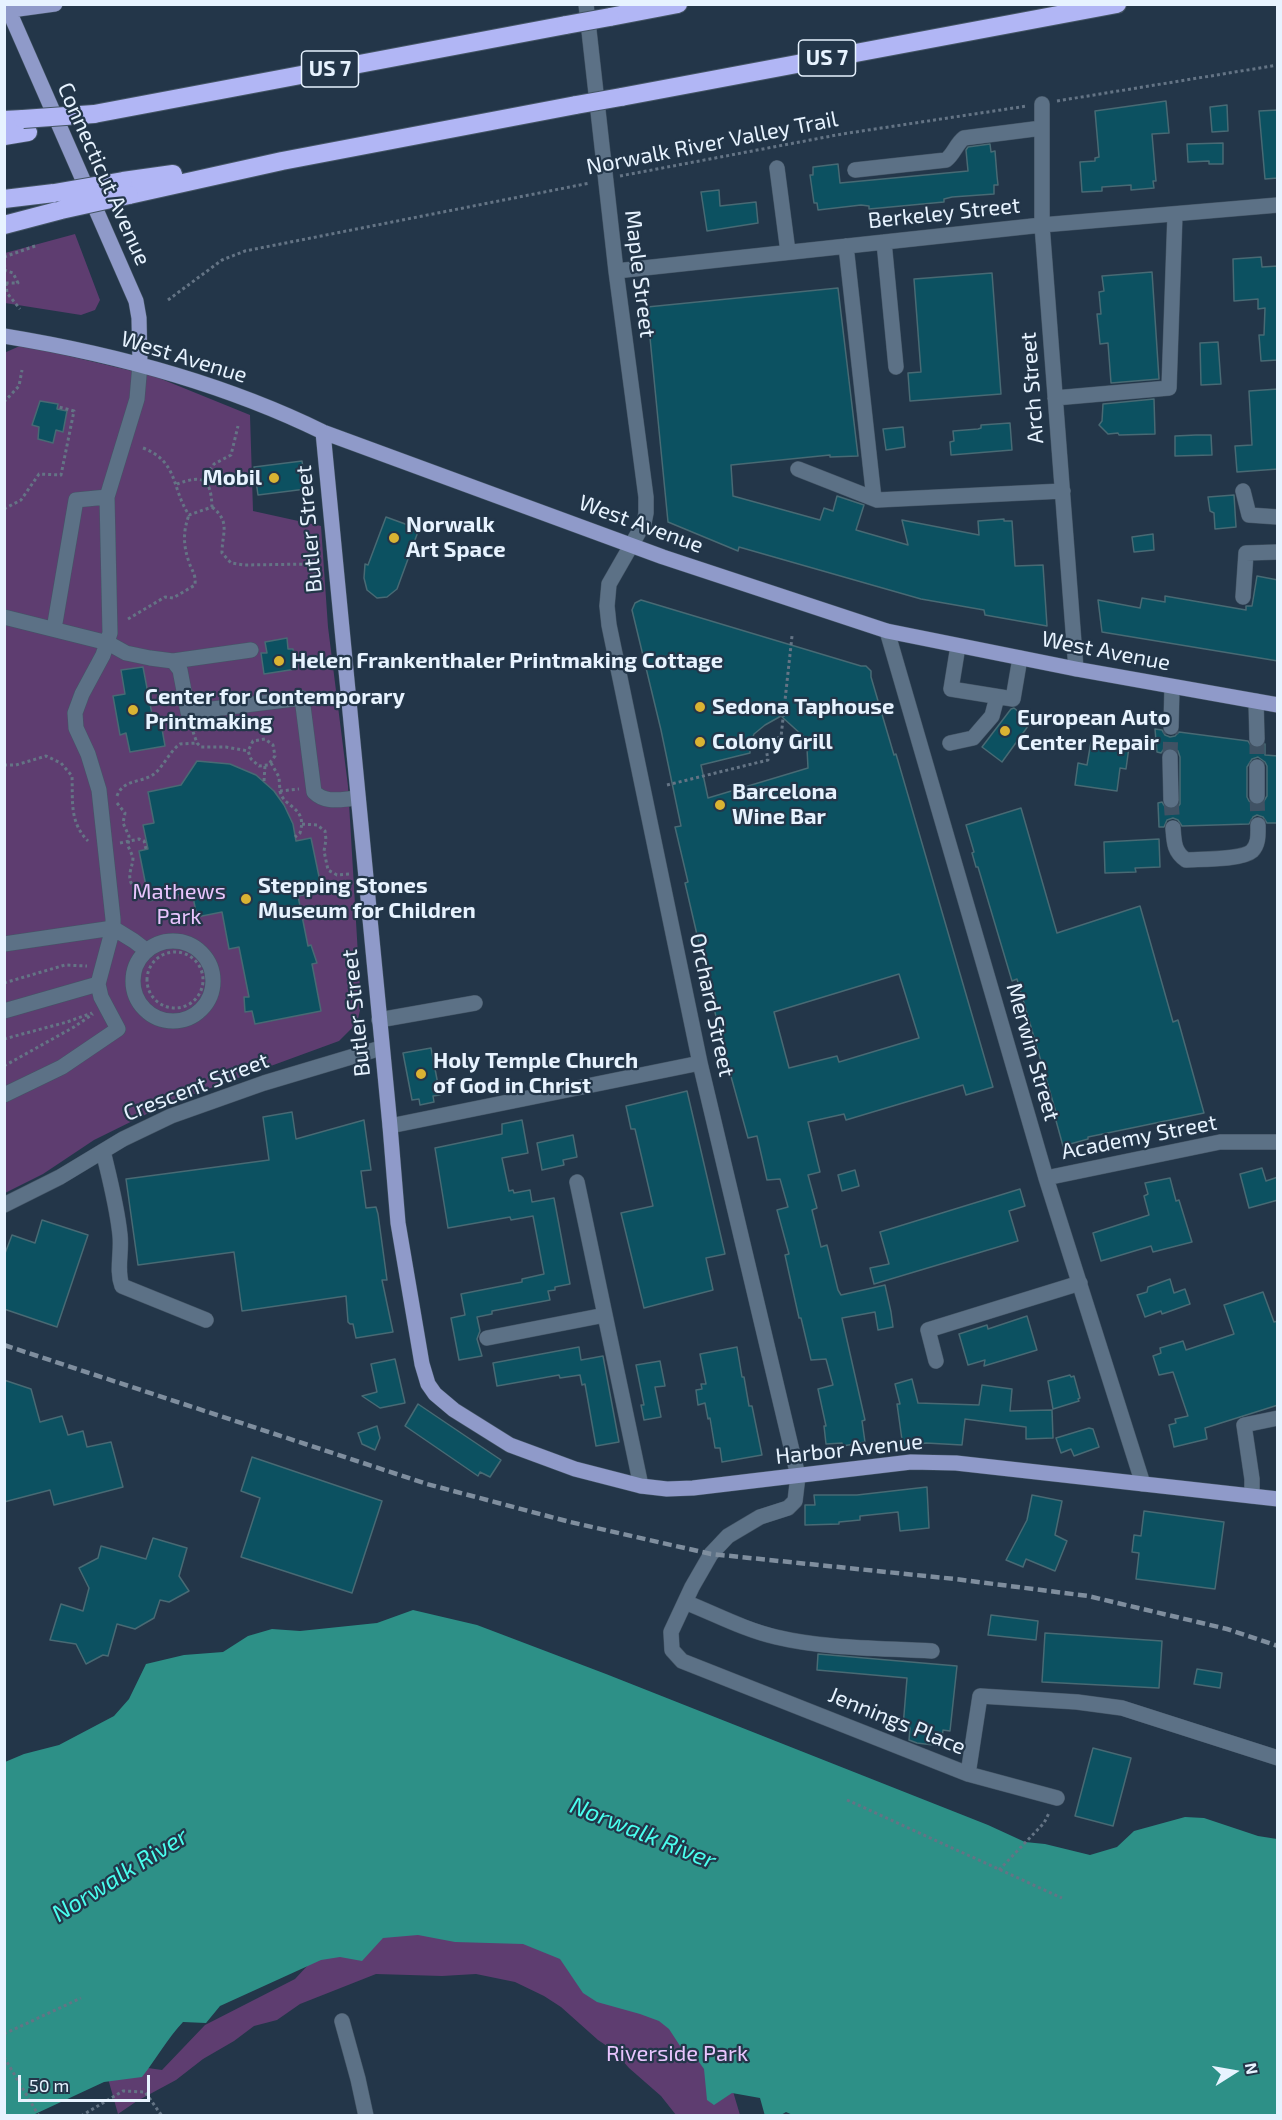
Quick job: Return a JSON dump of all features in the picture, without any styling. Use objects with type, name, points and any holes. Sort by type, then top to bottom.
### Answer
[{"type":"highway","name":"US 7","points":[[18,124],[94,114],[678,4]]},
{"type":"highway","name":"US 7","points":[[126,188],[282,161],[1117,4]]},
{"type":"highway","points":[[4,136],[18,124]]},
{"type":"highway","points":[[4,199],[126,188]]},
{"type":"highway","points":[[4,225],[61,210],[126,188]]},
{"type":"main road","points":[[7,11],[55,4]]},
{"type":"main road","name":"Connecticut Avenue","points":[[7,11],[136,301],[139,318],[140,364]]},
{"type":"main road","name":"West Avenue","points":[[4,336],[140,364],[202,383],[286,414],[322,432],[630,545],[887,631],[1076,669],[1278,705]]},
{"type":"main road","name":"Butler Street","points":[[322,432],[398,1223],[422,1365],[428,1384],[444,1402]]},
{"type":"main road","name":"Harbor Avenue","points":[[444,1402],[510,1445],[575,1469],[640,1486],[667,1489],[693,1488],[911,1462],[933,1462],[1278,1499]]},
{"type":"street","name":"Maple Street","points":[[586,4],[616,272],[646,497],[644,523],[630,545]]},
{"type":"street","name":"Arch Street","points":[[1042,104],[1042,225],[1076,669]]},
{"type":"street","points":[[855,170],[946,160],[958,142],[964,138],[1042,128]]},
{"type":"street","points":[[777,168],[788,252]]},
{"type":"street","name":"Berkeley Street","points":[[616,272],[1042,225],[1278,205]]},
{"type":"street","points":[[1056,398],[1169,388],[1175,214]]},
{"type":"street","points":[[884,242],[896,367]]},
{"type":"street","points":[[846,246],[874,499]]},
{"type":"street","points":[[4,1095],[62,1067],[118,1029],[101,997],[98,984],[113,928],[99,790],[75,721],[76,707],[108,643],[110,633],[107,497],[137,399],[140,364]]},
{"type":"street","points":[[798,469],[874,499],[1063,491]]},
{"type":"street","points":[[1244,491],[1249,515],[1278,517]]},
{"type":"street","points":[[54,629],[76,500],[107,497]]},
{"type":"street","name":"Orchard Street","points":[[630,545],[609,584],[607,606],[700,1064],[798,1476]]},
{"type":"street","points":[[1243,597],[1246,553],[1278,552]]},
{"type":"street","points":[[4,617],[108,643],[126,652],[173,661],[251,650]]},
{"type":"street","name":"Merwin Street","points":[[887,631],[1046,1178],[1143,1484]]},
{"type":"street","points":[[958,646],[951,689],[1013,699],[1020,658]]},
{"type":"street","points":[[173,661],[180,670],[188,712],[302,698],[314,792],[321,799],[327,800],[357,798]]},
{"type":"street","points":[[1171,727],[1172,687]]},
{"type":"street","points":[[950,743],[973,738],[993,716],[997,697]]},
{"type":"street","points":[[1256,701],[1257,739]]},
{"type":"street","points":[[1170,757],[1171,800]]},
{"type":"street","points":[[1257,767],[1257,796]]},
{"type":"street","points":[[1173,828],[1174,846],[1178,855],[1186,860],[1244,856],[1252,851],[1258,840],[1258,825]]},
{"type":"street","points":[[4,944],[113,928],[134,940],[147,951]]},
{"type":"street","points":[[178,941],[188,944],[206,957],[211,967],[213,989],[202,1008],[192,1016],[180,1020],[167,1020],[145,1009],[137,998],[134,973],[138,961],[147,951],[156,945],[178,941]]},
{"type":"street","points":[[4,1011],[98,984]]},
{"type":"street","points":[[379,1020],[475,1003]]},
{"type":"street","name":"Crescent Street","points":[[4,1205],[171,1116],[264,1083],[381,1048]]},
{"type":"street","points":[[390,1126],[700,1064]]},
{"type":"street","name":"Academy Street","points":[[1046,1178],[1220,1142],[1278,1142]]},
{"type":"street","points":[[103,1151],[117,1205],[122,1252],[118,1274],[122,1286],[206,1320]]},
{"type":"street","points":[[577,1182],[640,1486]]},
{"type":"street","points":[[936,1361],[928,1330],[1080,1283]]},
{"type":"street","points":[[487,1338],[605,1315]]},
{"type":"street","points":[[1252,1496],[1252,1479],[1244,1425],[1278,1418]]},
{"type":"street","name":"Jennings Place","points":[[798,1476],[795,1501],[788,1508],[760,1517],[728,1536],[711,1554],[671,1632],[672,1650],[682,1661],[968,1774],[980,1696],[1077,1702],[1122,1708],[1278,1758]]},
{"type":"street","points":[[685,1602],[763,1633],[791,1640],[820,1645],[932,1652]]},
{"type":"street","points":[[968,1774],[1057,1797]]},
{"type":"street","points":[[342,2021],[366,2115]]},
{"type":"path","name":"Norwalk River Valley Trail","points":[[168,300],[222,260],[245,251],[842,134],[1278,65]]},
{"type":"path","points":[[20,309],[8,293],[5,283],[18,283],[14,273],[5,270],[4,257],[38,246]]},
{"type":"path","points":[[4,402],[19,386],[22,370]]},
{"type":"path","points":[[4,509],[21,500],[39,474],[61,475],[74,411],[60,407]]},
{"type":"path","points":[[203,480],[214,464],[231,455],[238,426]]},
{"type":"path","points":[[143,448],[158,453],[167,465],[177,484],[180,502],[189,514]]},
{"type":"path","points":[[177,484],[193,478],[207,482],[212,496],[212,507],[224,521],[222,553],[231,562],[257,565],[313,564],[313,574],[323,574]]},
{"type":"path","points":[[189,514],[212,507]]},
{"type":"path","points":[[128,619],[165,597],[173,598],[195,585],[196,575],[189,565],[183,531],[189,514]]},
{"type":"path","points":[[667,785],[768,759],[766,748],[769,743],[781,737],[792,636]]},
{"type":"path","points":[[193,734],[201,747],[226,747],[248,751]]},
{"type":"path","points":[[262,739],[273,745],[276,752],[271,763],[265,766],[254,763],[248,751],[253,741],[262,739]]},
{"type":"path","points":[[148,895],[139,893],[133,886],[130,876],[134,860],[128,846],[129,836],[123,823],[125,813],[117,799],[119,790],[127,784],[153,775],[180,744],[197,743]]},
{"type":"path","points":[[4,765],[16,765],[46,756],[61,763],[72,776],[72,813],[78,829],[90,842],[121,843],[136,838],[142,840],[146,849]]},
{"type":"path","points":[[271,763],[279,777],[283,800],[294,807],[302,824],[300,833],[295,837]]},
{"type":"path","points":[[264,781],[265,766]]},
{"type":"path","points":[[280,791],[313,788]]},
{"type":"path","points":[[302,824],[317,825],[325,831],[324,851],[328,870],[337,875],[353,873]]},
{"type":"path","points":[[171,952],[189,956],[201,969],[203,978],[199,995],[192,1003],[175,1009],[157,1002],[147,986],[146,977],[155,960],[171,952]]},
{"type":"path","points":[[4,983],[65,965],[89,967]]},
{"type":"path","points":[[4,1039],[68,1022],[97,1011],[74,1027],[4,1066]]},
{"type":"path","points":[[847,1800],[1062,1898]]},
{"type":"path","points":[[999,1870],[1044,1823]]},
{"type":"path","points":[[4,2034],[81,1998]]},
{"type":"path","points":[[4,2057],[17,2075],[39,2115]]},
{"type":"path","points":[[81,2115],[123,2091],[145,2092],[162,2115]]},
{"type":"green space","points":[[75,234],[100,300],[95,310],[81,315],[5,303],[5,253]]},
{"type":"green space","name":"Mathews Park","points":[[22,345],[154,376],[250,415],[253,511],[321,526],[328,627],[348,786],[361,1006],[357,1023],[339,1041],[167,1104],[94,1140],[43,1174],[5,1193],[4,353]]},
{"type":"green space","name":"Riverside Park","points":[[391,1928],[576,1949],[713,2024],[740,2115],[676,2115],[661,2096],[629,2068],[613,2050],[598,2040],[561,2007],[515,1982],[476,1974],[442,1976],[376,1974],[300,2004],[277,2020],[254,2026],[203,2059],[176,2080],[118,2114],[107,2075],[134,2066],[162,2070],[205,2025],[295,1979],[324,1948]]},
{"type":"water","name":"Norwalk River","points":[[413,1610],[477,1625],[988,1825],[1025,1842],[1045,1844],[1090,1855],[1117,1847],[1134,1831],[1185,1817],[1204,1818],[1258,1836],[1277,1839],[1277,2115],[795,2116],[786,2112],[781,2115],[765,2116],[760,2098],[732,2093],[714,2105],[707,2100],[704,2069],[694,2055],[684,2052],[669,2029],[659,2021],[597,2002],[583,1993],[560,1959],[523,1944],[455,1942],[418,1935],[383,1938],[362,1961],[340,1957],[321,1960],[220,2006],[206,2023],[183,2022],[142,2077],[104,2082],[33,2115],[5,2115],[5,1762],[24,1754],[59,1745],[114,1716],[129,1699],[146,1664],[184,1655],[223,1652],[248,1636],[272,1629],[300,1631],[377,1623]]},
{"type":"building","points":[[1166,101],[1169,133],[1152,134],[1156,181],[1153,181],[1154,188],[1131,190],[1131,185],[1102,187],[1102,191],[1082,192],[1080,162],[1095,161],[1095,158],[1099,157],[1095,111]]},
{"type":"building","points":[[1227,105],[1228,131],[1212,132],[1210,107]]},
{"type":"building","points":[[1278,110],[1278,178],[1265,179],[1259,111]]},
{"type":"building","points":[[1223,143],[1223,164],[1209,164],[1209,161],[1188,162],[1187,144]]},
{"type":"building","points":[[990,144],[991,152],[995,151],[998,185],[994,185],[994,194],[952,197],[944,199],[944,202],[869,209],[869,206],[861,205],[818,210],[817,203],[814,203],[810,175],[813,175],[813,167],[838,164],[840,183],[968,171],[966,150],[968,147]]},
{"type":"building","points":[[719,190],[720,206],[756,202],[758,223],[707,231],[701,192]]},
{"type":"building","points":[[1261,257],[1262,267],[1278,266],[1278,360],[1261,361],[1259,335],[1264,335],[1265,308],[1258,309],[1258,299],[1234,301],[1233,259]]},
{"type":"building","points":[[1152,272],[1159,379],[1111,383],[1108,343],[1100,344],[1097,314],[1101,314],[1099,292],[1104,291],[1102,276]]},
{"type":"building","points":[[992,273],[1001,394],[910,401],[908,373],[921,372],[914,279]]},
{"type":"building","points":[[838,288],[858,456],[830,457],[830,455],[731,465],[733,496],[820,520],[824,508],[833,511],[837,496],[864,505],[856,530],[908,545],[902,520],[979,535],[978,521],[1004,519],[1004,521],[1012,521],[1015,566],[1043,565],[1047,626],[985,615],[984,610],[921,599],[739,547],[738,551],[668,522],[647,307]]},
{"type":"building","points":[[1218,342],[1221,384],[1201,385],[1200,343]]},
{"type":"building","points":[[1278,389],[1278,469],[1237,472],[1235,446],[1252,445],[1249,391]]},
{"type":"building","points":[[1154,399],[1155,434],[1108,434],[1099,425],[1102,421],[1103,404]]},
{"type":"building","points":[[40,401],[58,404],[57,409],[67,411],[63,432],[56,430],[53,443],[38,439],[39,427],[32,425]]},
{"type":"building","points":[[1010,423],[1012,450],[951,455],[950,442],[954,441],[953,431],[978,429],[981,425]]},
{"type":"building","points":[[903,427],[905,447],[886,450],[883,429]]},
{"type":"building","points":[[1211,435],[1212,455],[1175,456],[1175,436]]},
{"type":"building","points":[[302,461],[306,489],[258,495],[254,467]]},
{"type":"building","points":[[1234,495],[1236,527],[1215,529],[1214,513],[1210,511],[1208,497]]},
{"type":"building","points":[[386,517],[419,529],[397,589],[387,597],[377,598],[367,590],[364,578],[365,564],[368,565]]},
{"type":"building","points":[[1153,534],[1154,550],[1134,552],[1132,537]]},
{"type":"building","points":[[1257,576],[1278,580],[1278,661],[1102,632],[1098,600],[1140,608],[1142,598],[1165,602],[1165,596],[1246,610],[1246,606],[1252,606]]},
{"type":"building","points":[[641,600],[866,666],[871,671],[993,1087],[966,1095],[963,1085],[846,1120],[844,1114],[808,1122],[820,1172],[808,1175],[817,1208],[812,1210],[821,1247],[827,1245],[838,1290],[841,1295],[885,1285],[891,1312],[893,1327],[878,1330],[875,1312],[842,1318],[865,1420],[862,1421],[865,1442],[843,1446],[842,1443],[826,1444],[824,1426],[826,1426],[818,1389],[833,1385],[826,1359],[811,1360],[801,1318],[799,1318],[785,1255],[789,1254],[777,1210],[788,1207],[780,1179],[767,1180],[757,1136],[748,1138],[724,1051],[685,883],[688,882],[675,827],[681,826],[632,610],[635,603]],"holes":[[[781,716],[803,736],[807,748],[808,768],[708,798],[701,765],[750,753],[750,744],[754,734]],[[899,974],[919,1038],[839,1062],[837,1056],[789,1068],[774,1012]]]},
{"type":"building","name":"Helen Frankenthaler Printmaking Cottage","points":[[287,638],[288,649],[293,649],[296,669],[264,674],[261,653],[267,653],[265,642]]},
{"type":"building","name":"Center for Contemporary Printmaking","points":[[143,667],[154,725],[161,723],[165,746],[130,752],[126,733],[120,735],[113,696],[125,694],[121,670]]},
{"type":"building","points":[[1014,708],[1031,722],[1002,762],[982,747]]},
{"type":"building","points":[[1155,729],[1162,730],[1170,737],[1179,732],[1248,741],[1252,747],[1257,749],[1265,744],[1265,755],[1278,756],[1278,823],[1267,823],[1263,817],[1257,815],[1249,824],[1182,826],[1178,820],[1173,818],[1167,820],[1164,827],[1159,827],[1158,803],[1162,802],[1166,808],[1171,810],[1180,804],[1180,757],[1178,751],[1170,747],[1161,753],[1157,752]],"holes":[[[1258,757],[1265,762],[1267,796],[1262,804],[1256,806],[1247,797],[1247,767],[1252,759]]]},
{"type":"building","points":[[1091,742],[1129,747],[1126,769],[1120,768],[1117,791],[1075,785],[1078,763],[1087,765]]},
{"type":"building","name":"Stepping Stones Museum for Children","points":[[197,761],[230,764],[256,775],[274,791],[284,805],[293,824],[296,841],[311,838],[322,891],[298,896],[308,946],[311,945],[317,963],[312,964],[321,1011],[255,1024],[252,1011],[245,1012],[244,997],[249,997],[239,947],[229,949],[222,912],[197,917],[192,892],[149,901],[139,851],[148,849],[143,825],[154,823],[148,792],[181,785]]},
{"type":"building","points":[[1021,808],[1057,933],[1140,906],[1173,1022],[1178,1020],[1204,1113],[1088,1137],[1088,1139],[1063,1146],[1055,1117],[1057,1116],[1017,979],[1012,981],[978,867],[976,867],[966,825]]},
{"type":"building","points":[[1159,839],[1160,867],[1135,868],[1136,872],[1105,873],[1104,842]]},
{"type":"building","name":"Holy Temple Church of God in Christ","points":[[431,1048],[440,1095],[433,1096],[434,1102],[420,1105],[419,1099],[412,1100],[403,1053]]},
{"type":"building","points":[[687,1091],[725,1254],[706,1258],[713,1290],[644,1308],[621,1213],[653,1206],[635,1129],[631,1129],[626,1106]]},
{"type":"building","points":[[292,1112],[296,1139],[364,1120],[371,1170],[361,1171],[366,1208],[376,1207],[378,1214],[387,1280],[382,1280],[393,1332],[356,1338],[353,1324],[348,1322],[346,1296],[242,1311],[234,1252],[138,1265],[126,1179],[269,1160],[263,1117]]},
{"type":"building","points":[[522,1120],[528,1153],[502,1158],[509,1191],[513,1190],[514,1193],[530,1190],[532,1202],[554,1198],[570,1284],[548,1291],[550,1300],[492,1311],[492,1314],[477,1317],[480,1331],[477,1339],[482,1356],[459,1360],[451,1318],[465,1315],[461,1294],[522,1282],[522,1279],[544,1274],[533,1216],[511,1220],[510,1217],[448,1228],[435,1148],[502,1134],[502,1124]]},
{"type":"building","points":[[573,1135],[577,1157],[563,1160],[564,1165],[542,1170],[537,1143]]},
{"type":"building","points":[[1262,1168],[1266,1181],[1278,1177],[1278,1200],[1249,1208],[1240,1174]]},
{"type":"building","points":[[855,1170],[859,1186],[842,1191],[838,1175]]},
{"type":"building","points":[[1170,1178],[1176,1201],[1179,1200],[1192,1242],[1153,1252],[1151,1246],[1101,1261],[1093,1233],[1149,1215],[1144,1196],[1148,1194],[1145,1183]]},
{"type":"building","points":[[1020,1189],[1025,1206],[1009,1211],[1018,1241],[874,1284],[870,1268],[889,1264],[880,1232]]},
{"type":"building","points":[[42,1220],[88,1235],[57,1327],[4,1309],[4,1256],[12,1235],[35,1243]]},
{"type":"building","points":[[1170,1279],[1174,1293],[1185,1289],[1190,1304],[1162,1314],[1161,1311],[1145,1317],[1137,1295],[1147,1292],[1148,1287]]},
{"type":"building","points":[[1263,1292],[1274,1322],[1278,1321],[1278,1405],[1205,1428],[1207,1439],[1174,1447],[1169,1425],[1176,1423],[1175,1419],[1188,1416],[1173,1372],[1159,1375],[1153,1356],[1161,1353],[1160,1348],[1183,1341],[1186,1350],[1234,1334],[1224,1305]]},
{"type":"building","points":[[1027,1316],[1037,1350],[984,1366],[985,1360],[968,1365],[959,1334],[987,1325],[988,1329]]},
{"type":"building","points":[[579,1347],[581,1360],[603,1356],[619,1442],[596,1446],[585,1384],[582,1385],[580,1375],[560,1378],[559,1375],[497,1386],[493,1363]]},
{"type":"building","points":[[737,1347],[742,1377],[744,1377],[749,1406],[752,1406],[762,1455],[722,1462],[720,1448],[715,1448],[705,1403],[698,1405],[696,1390],[702,1389],[701,1384],[706,1384],[700,1354]]},
{"type":"building","points":[[395,1359],[405,1403],[380,1408],[362,1396],[377,1392],[371,1364]]},
{"type":"building","points":[[660,1361],[665,1386],[655,1387],[661,1417],[644,1420],[641,1405],[644,1405],[636,1365]]},
{"type":"building","points":[[1074,1376],[1079,1401],[1053,1409],[1048,1381]]},
{"type":"building","points":[[912,1379],[918,1403],[979,1405],[982,1385],[1012,1389],[1010,1411],[1052,1410],[1053,1438],[1026,1439],[1026,1427],[965,1419],[962,1445],[926,1443],[903,1447],[897,1404],[900,1404],[895,1384]]},
{"type":"building","points":[[4,1380],[31,1389],[40,1422],[62,1416],[68,1435],[83,1431],[87,1447],[111,1442],[123,1487],[54,1505],[50,1490],[4,1502]]},
{"type":"building","points":[[418,1404],[501,1460],[490,1477],[480,1472],[478,1476],[405,1426]]},
{"type":"building","points":[[377,1426],[380,1438],[375,1450],[362,1444],[358,1433]]},
{"type":"building","points":[[1089,1428],[1093,1429],[1099,1447],[1074,1456],[1071,1449],[1061,1453],[1056,1438]]},
{"type":"building","points":[[252,1457],[382,1501],[352,1593],[241,1557],[260,1498],[241,1491]]},
{"type":"building","points":[[927,1487],[929,1528],[900,1531],[898,1512],[860,1516],[860,1520],[839,1522],[839,1524],[805,1525],[805,1505],[815,1505],[814,1495],[857,1495]]},
{"type":"building","points":[[1032,1495],[1062,1501],[1055,1535],[1067,1541],[1055,1571],[1026,1559],[1023,1567],[1006,1560],[1027,1520]]},
{"type":"building","points":[[1144,1511],[1224,1522],[1215,1589],[1136,1579],[1139,1553],[1132,1552],[1134,1535],[1141,1536]]},
{"type":"building","points":[[153,1538],[187,1548],[179,1576],[189,1591],[169,1602],[160,1600],[154,1618],[135,1629],[117,1624],[108,1656],[103,1655],[86,1664],[76,1644],[50,1640],[61,1604],[83,1611],[89,1588],[79,1568],[98,1558],[101,1546],[146,1559]]},
{"type":"building","points":[[991,1615],[1038,1621],[1036,1640],[988,1635]]},
{"type":"building","points":[[1045,1633],[1162,1641],[1159,1688],[1042,1682]]},
{"type":"building","points":[[818,1654],[957,1666],[950,1731],[943,1730],[941,1746],[909,1740],[910,1728],[903,1727],[907,1678],[817,1670]]},
{"type":"building","points":[[1197,1669],[1222,1673],[1220,1688],[1194,1684]]},
{"type":"building","points":[[1093,1748],[1131,1758],[1113,1826],[1075,1816]]},
{"type":"tunnel","points":[[1170,757],[1171,727]]},
{"type":"tunnel","points":[[1257,739],[1257,767]]},
{"type":"tunnel","points":[[1257,796],[1258,825]]},
{"type":"tunnel","points":[[1171,800],[1173,828]]},
{"type":"railway","points":[[4,1345],[427,1484],[570,1522],[711,1554],[955,1579],[1088,1596],[1227,1629],[1278,1646]]},
{"type":"place","name":"Mobil","points":[[274,478]]},
{"type":"place","name":"Norwalk Art Space","points":[[394,538]]},
{"type":"place","name":"Helen Frankenthaler Printmaking Cottage","points":[[279,661]]},
{"type":"place","name":"Sedona Taphouse","points":[[700,707]]},
{"type":"place","name":"Center for Contemporary Printmaking","points":[[133,710]]},
{"type":"place","name":"European Auto Center Repair","points":[[1005,731]]},
{"type":"place","name":"Colony Grill","points":[[700,742]]},
{"type":"place","name":"Barcelona Wine Bar","points":[[720,805]]},
{"type":"place","name":"Stepping Stones Museum for Children","points":[[246,899]]},
{"type":"place","name":"Holy Temple Church of God in Christ","points":[[421,1074]]}]
